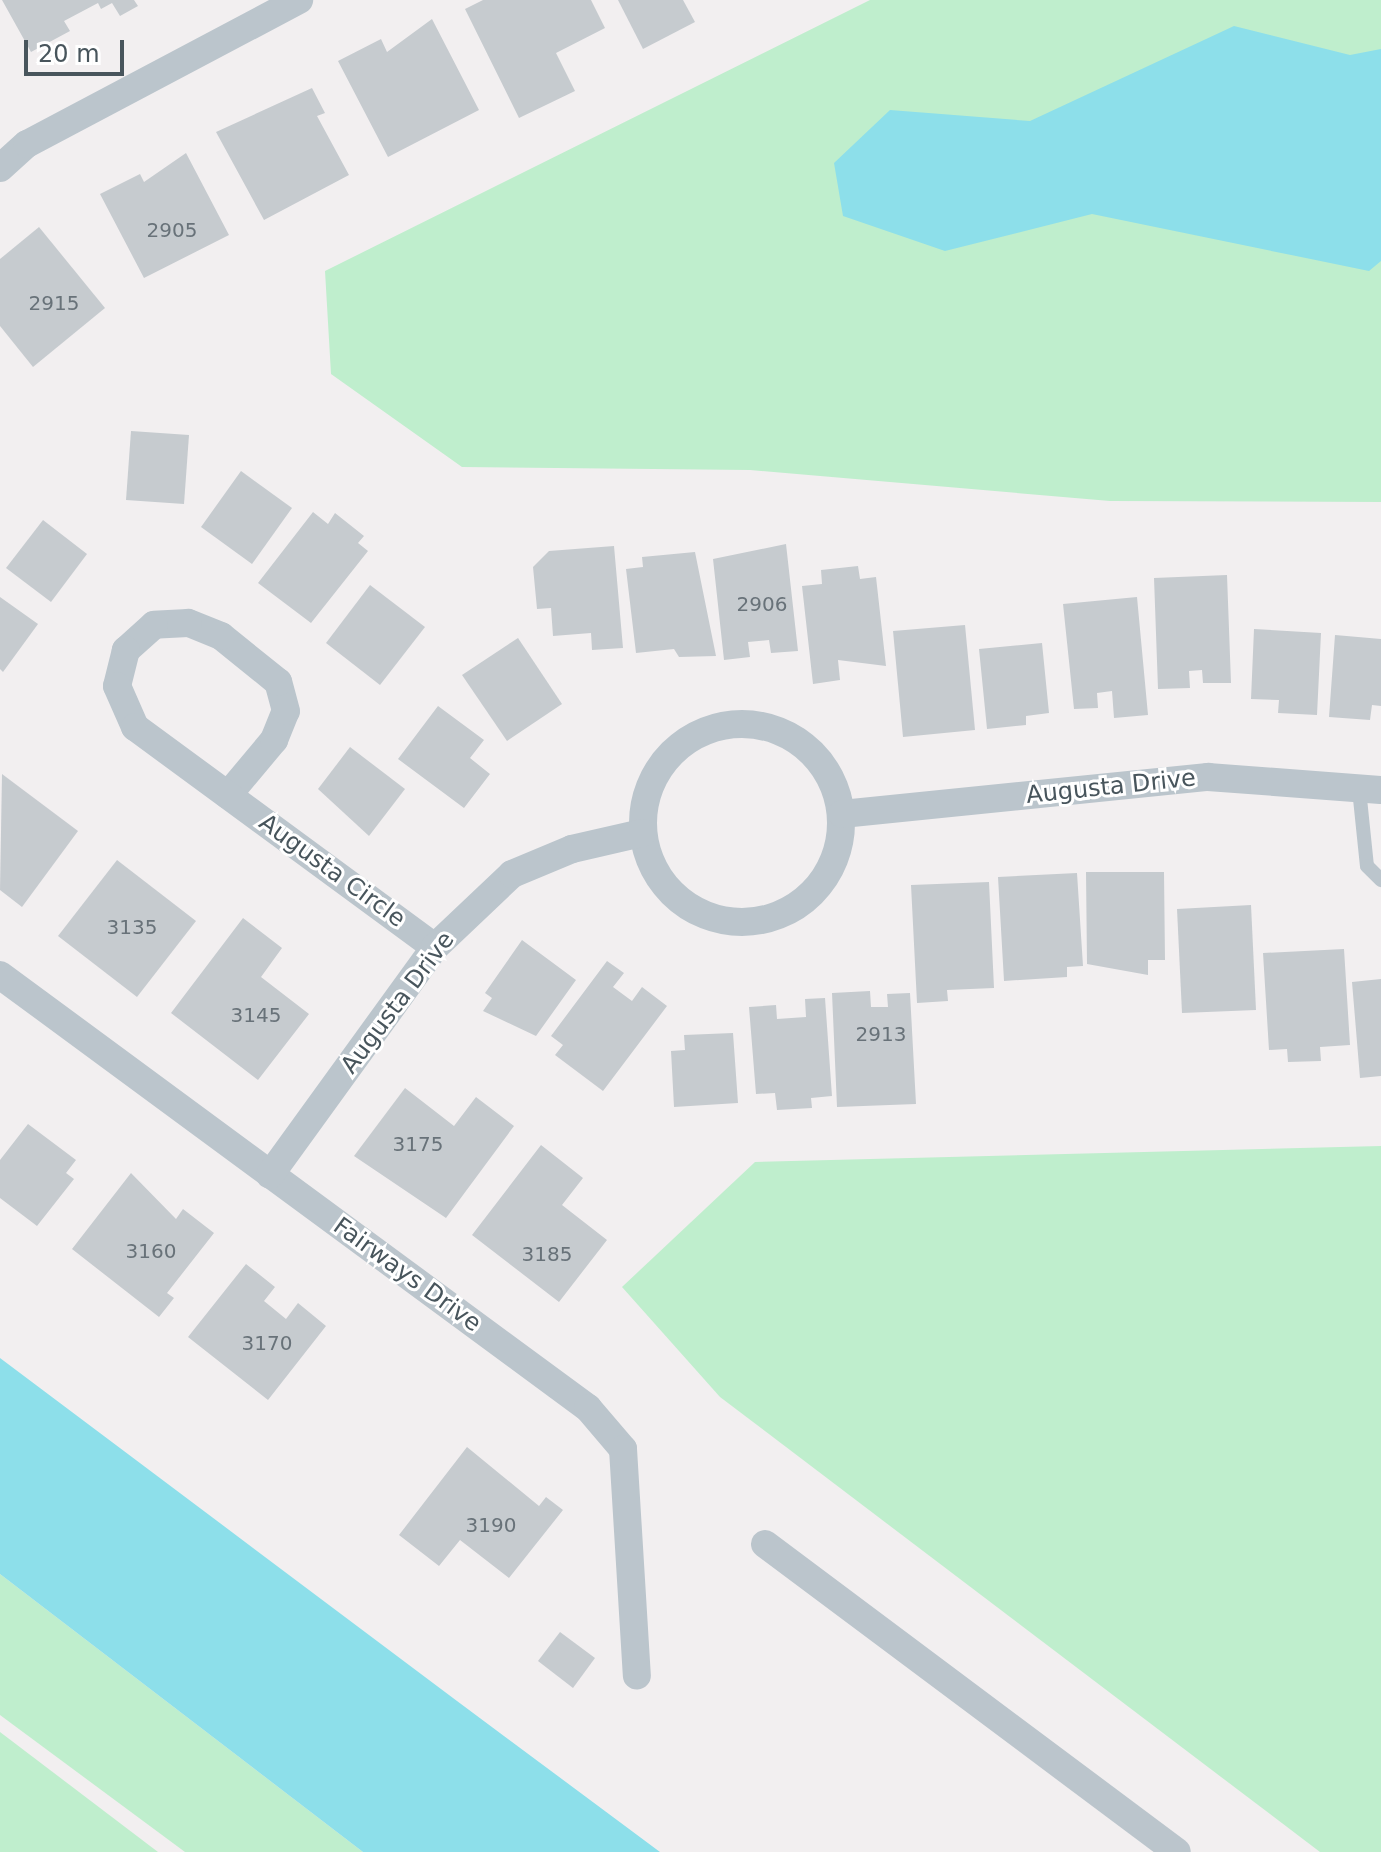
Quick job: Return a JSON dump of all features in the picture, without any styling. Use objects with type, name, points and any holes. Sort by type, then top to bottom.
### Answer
[{"type":"street","points":[[0,168],[27,144],[299,0]]},
{"type":"street","name":"Augusta Circle","points":[[228,795],[274,740],[286,711],[278,682],[221,636],[188,623],[154,625],[126,650],[117,686],[135,727],[435,947]]},
{"type":"street","points":[[749,723],[783,732],[812,751],[832,780],[842,814],[829,874],[783,915],[752,923],[692,910],[650,863],[642,833],[645,798],[670,755],[715,727],[749,723]]},
{"type":"street","name":"Augusta Drive","points":[[842,814],[1208,777],[1370,790]]},
{"type":"street","name":"Augusta Drive","points":[[270,1175],[435,947],[512,874],[572,849],[642,833]]},
{"type":"street","name":"Fairways Drive","points":[[0,975],[588,1408],[623,1449],[637,1676]]},
{"type":"street","points":[[765,1544],[1177,1852]]},
{"type":"lane","points":[[1370,790],[1367,866],[1381,880]]},
{"type":"green space","points":[[870,0],[1381,0],[1381,502],[1110,501],[750,470],[462,467],[331,374],[325,271]]},
{"type":"green space","points":[[1381,1146],[1381,1852],[1320,1852],[720,1397],[622,1287],[755,1162]]},
{"type":"green space","points":[[0,1574],[363,1852],[185,1852],[0,1715]]},
{"type":"green space","points":[[0,1732],[158,1852],[0,1852]]},
{"type":"water","points":[[1234,26],[1350,55],[1381,49],[1381,261],[1369,271],[1092,214],[945,251],[843,216],[834,163],[890,110],[1030,121]]},
{"type":"water","points":[[0,1358],[660,1852],[363,1852],[0,1574]]},
{"type":"building","points":[[2,0],[134,0],[138,6],[120,16],[112,3],[101,9],[98,3],[64,21],[70,31],[31,52]]},
{"type":"building","points":[[483,0],[591,0],[605,28],[556,53],[575,91],[519,118],[465,9]]},
{"type":"building","points":[[618,0],[683,0],[695,22],[643,49]]},
{"type":"building","points":[[432,19],[479,110],[388,157],[338,61],[381,39],[387,52]]},
{"type":"building","points":[[312,88],[325,113],[317,116],[349,175],[264,220],[216,132]]},
{"type":"building","points":[[186,153],[229,235],[144,278],[100,194],[140,174],[144,182]]},
{"type":"building","points":[[39,227],[105,308],[33,367],[0,326],[0,259]]},
{"type":"building","points":[[131,431],[189,435],[184,504],[126,500]]},
{"type":"building","points":[[241,471],[292,508],[252,564],[201,527]]},
{"type":"building","points":[[313,512],[328,524],[335,513],[364,536],[358,543],[368,551],[311,623],[258,583]]},
{"type":"building","points":[[43,520],[87,554],[51,602],[6,568]]},
{"type":"building","points":[[786,544],[798,651],[771,653],[769,640],[748,642],[750,657],[724,660],[713,559]]},
{"type":"building","points":[[614,546],[623,648],[592,650],[591,633],[553,636],[551,608],[537,609],[533,567],[549,551]]},
{"type":"building","points":[[695,552],[716,656],[679,657],[674,649],[636,653],[626,569],[643,567],[642,557]]},
{"type":"building","points":[[858,566],[860,579],[876,577],[886,666],[838,660],[840,680],[813,684],[802,586],[822,584],[821,570]]},
{"type":"building","points":[[1227,575],[1231,683],[1203,683],[1202,670],[1189,671],[1190,688],[1158,689],[1154,578]]},
{"type":"building","points":[[370,585],[425,627],[380,685],[326,643]]},
{"type":"building","points":[[0,597],[38,624],[3,672],[0,669]]},
{"type":"building","points":[[1137,597],[1148,715],[1114,718],[1112,691],[1097,693],[1098,708],[1074,709],[1063,604]]},
{"type":"building","points":[[965,625],[975,730],[903,737],[893,631]]},
{"type":"building","points":[[1254,629],[1321,633],[1317,715],[1278,713],[1279,700],[1251,699]]},
{"type":"building","points":[[1335,635],[1381,639],[1381,706],[1372,705],[1370,720],[1329,717]]},
{"type":"building","points":[[518,638],[562,704],[507,741],[462,675]]},
{"type":"building","points":[[1042,643],[1049,713],[1026,716],[1026,725],[987,729],[979,649]]},
{"type":"building","points":[[438,706],[484,740],[470,758],[490,774],[464,808],[398,759]]},
{"type":"building","points":[[350,747],[405,789],[369,836],[318,789]]},
{"type":"building","points":[[2,774],[78,831],[22,907],[0,890]]},
{"type":"building","points":[[117,860],[196,921],[137,997],[58,936]]},
{"type":"building","points":[[1086,872],[1164,872],[1165,960],[1148,960],[1148,975],[1087,964]]},
{"type":"building","points":[[1077,873],[1083,966],[1067,967],[1067,977],[1004,981],[998,877]]},
{"type":"building","points":[[989,882],[994,988],[947,990],[948,1001],[917,1003],[911,885]]},
{"type":"building","points":[[1251,905],[1256,1010],[1182,1013],[1177,909]]},
{"type":"building","points":[[243,918],[282,948],[261,977],[309,1014],[258,1080],[171,1013]]},
{"type":"building","points":[[522,940],[576,980],[536,1036],[483,1011],[492,998],[485,993]]},
{"type":"building","points":[[1344,949],[1350,1045],[1320,1047],[1321,1061],[1288,1062],[1287,1049],[1269,1050],[1263,953]]},
{"type":"building","points":[[607,961],[624,973],[613,987],[632,1001],[642,987],[667,1006],[603,1091],[555,1055],[563,1045],[551,1036]]},
{"type":"building","points":[[1381,979],[1381,1076],[1360,1078],[1352,982]]},
{"type":"building","points":[[870,991],[871,1007],[888,1007],[887,994],[910,993],[916,1104],[837,1107],[832,993]]},
{"type":"building","points":[[825,998],[832,1096],[811,1098],[812,1108],[777,1110],[775,1093],[756,1094],[749,1007],[776,1005],[777,1019],[806,1017],[805,999]]},
{"type":"building","points":[[733,1033],[738,1103],[674,1107],[671,1051],[685,1050],[684,1035]]},
{"type":"building","points":[[405,1088],[454,1126],[476,1097],[514,1126],[446,1218],[354,1156]]},
{"type":"building","points":[[28,1124],[76,1160],[66,1173],[74,1179],[37,1226],[0,1198],[0,1160]]},
{"type":"building","points":[[541,1145],[583,1178],[562,1205],[607,1240],[559,1302],[472,1235]]},
{"type":"building","points":[[131,1173],[176,1219],[183,1209],[214,1233],[167,1293],[174,1298],[159,1317],[72,1249]]},
{"type":"building","points":[[246,1264],[275,1287],[264,1301],[286,1319],[298,1303],[326,1326],[268,1400],[188,1337]]},
{"type":"building","points":[[467,1447],[539,1506],[546,1497],[563,1510],[509,1578],[460,1540],[439,1566],[399,1535]]},
{"type":"building","points":[[560,1632],[595,1658],[573,1688],[538,1661]]}]
